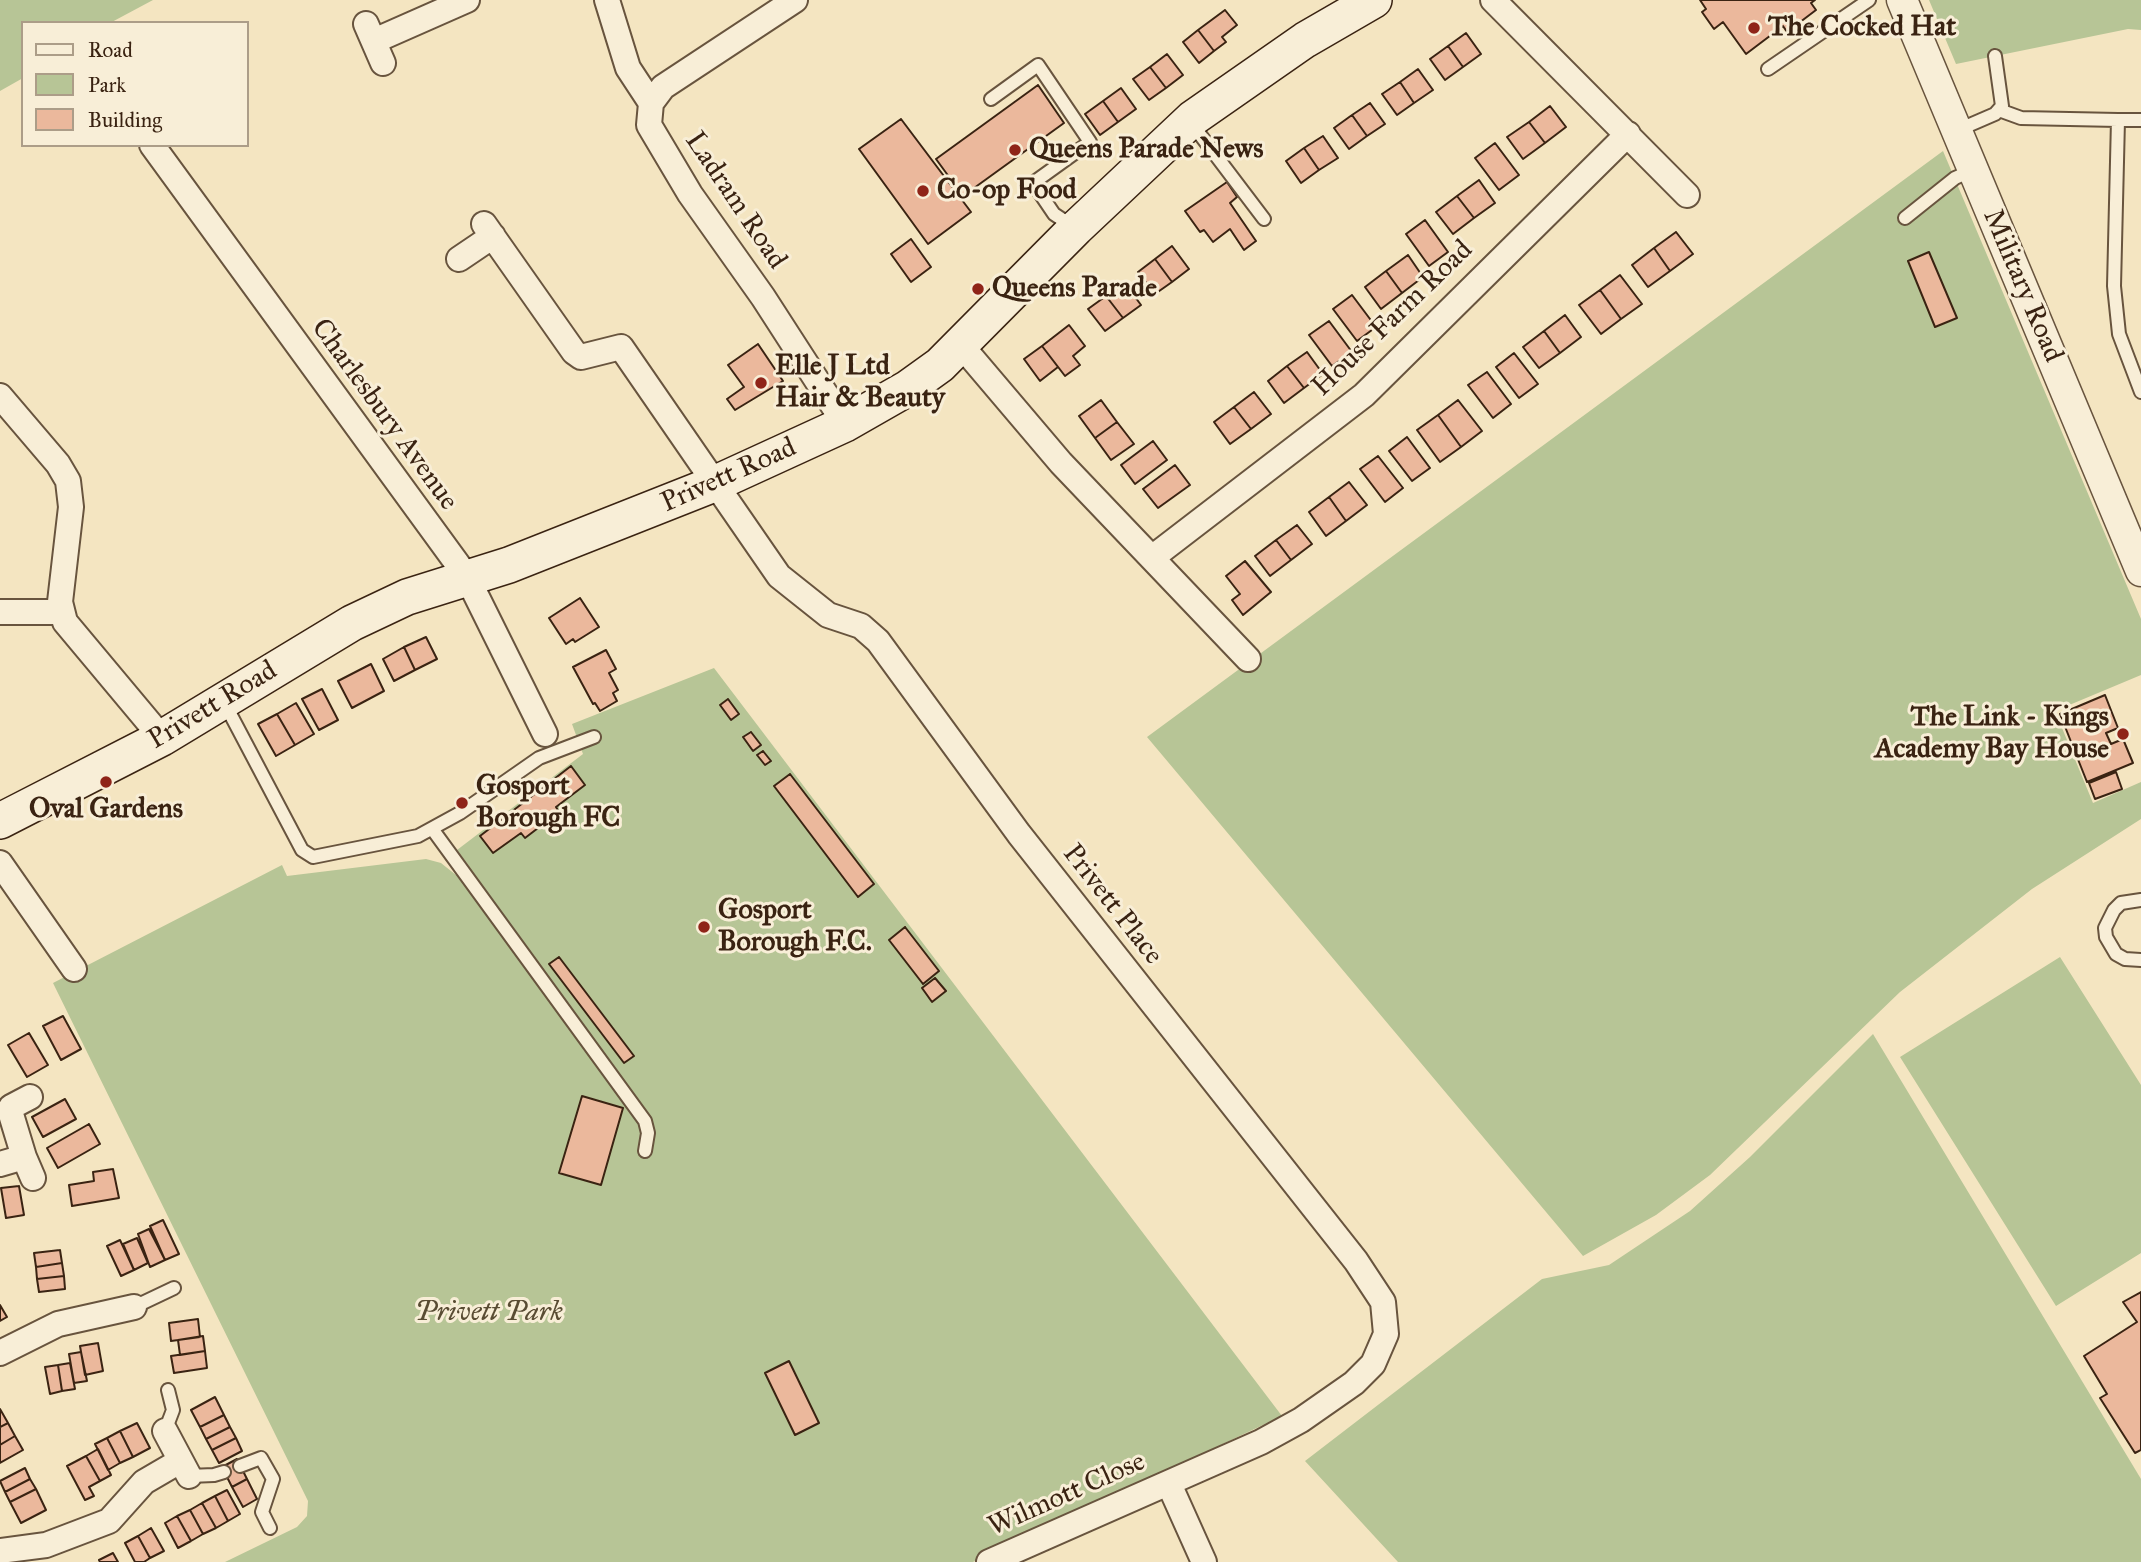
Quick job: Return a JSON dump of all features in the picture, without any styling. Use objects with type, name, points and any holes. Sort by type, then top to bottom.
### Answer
[{"type":"main road","name":"Privett Road","points":[[0,821],[162,738],[352,623],[407,597],[509,565],[714,484],[845,424],[908,388],[940,365],[1076,228],[1190,121],[1304,40],[1374,0]]},
{"type":"street","points":[[374,43],[467,0]]},
{"type":"street","name":"Ladram Road","points":[[607,0],[628,68],[651,103],[649,125],[690,194],[763,297],[845,424]]},
{"type":"street","points":[[651,103],[663,86],[795,0]]},
{"type":"street","points":[[1493,0],[1687,195]]},
{"type":"street","name":"Military Road","points":[[1902,0],[2141,571]]},
{"type":"street","name":"House Farm Road","points":[[1153,557],[1364,395],[1628,134]]},
{"type":"street","name":"Charlesbury Avenue","points":[[153,147],[467,577],[547,744]]},
{"type":"street","name":"Privett Place","points":[[459,259],[488,230],[574,352],[581,357],[621,347],[714,484],[785,582],[828,615],[861,626],[878,641],[1018,834],[1371,1281],[1385,1311],[1382,1347],[1364,1374],[1344,1391]]},
{"type":"street","points":[[960,344],[1061,463],[1248,659]]},
{"type":"street","points":[[0,396],[58,464],[68,481],[71,507],[60,592],[61,612],[70,630],[162,738]]},
{"type":"street","points":[[0,612],[61,612]]},
{"type":"street","points":[[0,863],[74,969]]},
{"type":"street","points":[[0,1164],[28,1168],[10,1111],[12,1107],[30,1097]]},
{"type":"street","points":[[0,1353],[58,1324],[135,1307]]},
{"type":"street","name":"Wilmott Close","points":[[989,1562],[1277,1434],[1344,1391]]},
{"type":"street","points":[[0,1551],[64,1540],[109,1521],[144,1482],[184,1469],[166,1431]]},
{"type":"street","name":"Wilmott Close","points":[[1169,1483],[1204,1562]]},
{"type":"lane","points":[[1768,69],[1869,0]]},
{"type":"lane","points":[[1995,56],[2001,102],[1999,110]]},
{"type":"lane","points":[[991,99],[1038,65],[1090,142],[1033,183],[1054,214],[1076,228]]},
{"type":"lane","points":[[1958,131],[1999,110],[2021,118],[2141,120]]},
{"type":"lane","points":[[2118,120],[2114,300],[2119,334],[2141,392]]},
{"type":"lane","points":[[1190,121],[1264,219]]},
{"type":"lane","points":[[1905,218],[1955,178],[1973,170]]},
{"type":"lane","points":[[223,701],[302,850],[308,856],[323,856],[411,839],[433,830],[513,774],[547,744],[594,737]]},
{"type":"lane","points":[[433,830],[645,1121],[648,1133],[645,1150]]},
{"type":"lane","points":[[2141,900],[2131,900],[2113,909],[2105,928],[2106,937],[2116,954],[2125,959],[2141,960]]},
{"type":"lane","points":[[135,1307],[174,1288]]},
{"type":"lane","points":[[166,1431],[173,1410],[168,1390]]},
{"type":"lane","points":[[240,1466],[261,1458],[273,1479],[262,1512],[270,1528]]},
{"type":"lane","points":[[184,1469],[224,1472]]},
{"type":"green space","points":[[0,0],[153,0],[114,21],[21,21],[21,79],[0,91]]},
{"type":"green space","points":[[1929,0],[2141,0],[2141,30],[2128,29],[1956,64]]},
{"type":"green space","points":[[1943,151],[2141,619],[2141,675],[2055,711],[2093,803],[2141,782],[2141,819],[2032,889],[1900,992],[1710,1175],[1656,1215],[1583,1256],[1147,737]]},
{"type":"green space","name":"Privett Park","points":[[714,668],[1282,1416],[973,1562],[225,1562],[297,1527],[307,1516],[308,1501],[53,983],[282,865],[287,876],[426,859],[441,863],[456,875],[469,866],[457,850],[583,754],[572,724]]},
{"type":"green space","points":[[2060,957],[2141,1085],[2141,1253],[2056,1306],[1900,1057]]},
{"type":"green space","points":[[1873,1034],[2141,1479],[2141,1562],[1398,1562],[1305,1461],[1542,1279],[1609,1265],[1690,1211],[1750,1157]]},
{"type":"building","name":"The Cocked Hat","points":[[1700,0],[1815,0],[1811,3],[1816,10],[1787,32],[1783,26],[1746,54],[1723,22],[1714,29],[1702,12],[1706,9]]},
{"type":"building","points":[[1225,10],[1237,25],[1222,37],[1226,42],[1214,51],[1198,30]]},
{"type":"building","points":[[1198,30],[1214,51],[1199,63],[1183,42]]},
{"type":"building","points":[[1466,33],[1481,54],[1463,67],[1448,46]]},
{"type":"building","points":[[1448,46],[1463,67],[1445,80],[1430,59]]},
{"type":"building","points":[[1167,54],[1183,75],[1166,88],[1150,67]]},
{"type":"building","points":[[1150,67],[1166,88],[1149,100],[1133,79]]},
{"type":"building","points":[[1418,69],[1433,90],[1414,103],[1400,82]]},
{"type":"building","points":[[1400,82],[1414,103],[1397,115],[1382,94]]},
{"type":"building","points":[[1038,85],[1064,123],[963,196],[936,159]]},
{"type":"building","points":[[1121,88],[1136,109],[1118,122],[1103,101]]},
{"type":"building","points":[[1103,101],[1118,122],[1100,135],[1085,114]]},
{"type":"building","points":[[1370,103],[1385,124],[1367,136],[1352,115]]},
{"type":"building","points":[[1550,106],[1566,127],[1545,143],[1529,122]]},
{"type":"building","points":[[1352,115],[1367,136],[1349,149],[1334,128]]},
{"type":"building","name":"Co-op Food","points":[[901,119],[971,212],[928,244],[859,149]]},
{"type":"building","points":[[1529,122],[1545,143],[1523,159],[1507,137]]},
{"type":"building","points":[[1323,136],[1338,158],[1319,170],[1304,148]]},
{"type":"building","points":[[1495,143],[1519,175],[1499,190],[1475,158]]},
{"type":"building","points":[[1304,148],[1319,170],[1301,183],[1286,161]]},
{"type":"building","points":[[1479,180],[1495,203],[1474,218],[1457,196]]},
{"type":"building","points":[[1227,182],[1237,197],[1230,203],[1256,241],[1244,250],[1230,229],[1213,242],[1204,230],[1200,232],[1185,211]]},
{"type":"building","points":[[1457,196],[1474,218],[1453,234],[1436,212]]},
{"type":"building","points":[[1425,220],[1448,252],[1429,266],[1406,234]]},
{"type":"building","points":[[1676,232],[1693,254],[1670,271],[1654,248]]},
{"type":"building","points":[[911,239],[931,267],[911,282],[891,254]]},
{"type":"building","points":[[1172,246],[1189,269],[1172,282],[1155,259]]},
{"type":"building","points":[[1654,248],[1670,271],[1648,287],[1632,265]]},
{"type":"building","points":[[1929,252],[1957,318],[1935,327],[1908,261]]},
{"type":"building","points":[[1408,255],[1423,277],[1402,293],[1386,271]]},
{"type":"building","points":[[1155,259],[1172,282],[1155,294],[1138,272]]},
{"type":"building","points":[[1386,271],[1402,293],[1381,309],[1365,287]]},
{"type":"building","points":[[1620,275],[1642,304],[1621,319],[1600,290]]},
{"type":"building","points":[[1124,282],[1141,305],[1123,318],[1106,296]]},
{"type":"building","points":[[1600,290],[1621,319],[1601,334],[1579,305]]},
{"type":"building","points":[[1352,295],[1376,327],[1357,341],[1333,309]]},
{"type":"building","points":[[1106,296],[1123,318],[1105,331],[1088,309]]},
{"type":"building","points":[[1565,315],[1581,337],[1560,353],[1544,331]]},
{"type":"building","points":[[1329,321],[1352,352],[1332,366],[1309,335]]},
{"type":"building","points":[[1069,325],[1085,346],[1073,356],[1080,365],[1065,376],[1042,346]]},
{"type":"building","points":[[1544,331],[1560,353],[1539,368],[1523,347]]},
{"type":"building","points":[[758,344],[783,381],[735,410],[727,399],[744,387],[728,365]]},
{"type":"building","points":[[1042,346],[1058,367],[1040,381],[1024,359]]},
{"type":"building","points":[[1307,352],[1323,374],[1304,388],[1287,366]]},
{"type":"building","points":[[1514,353],[1538,384],[1519,398],[1496,367]]},
{"type":"building","points":[[1287,366],[1304,388],[1284,403],[1268,381]]},
{"type":"building","points":[[1487,372],[1511,404],[1493,418],[1468,385]]},
{"type":"building","points":[[1254,392],[1271,414],[1251,429],[1234,407]]},
{"type":"building","points":[[1101,400],[1117,422],[1095,438],[1079,416]]},
{"type":"building","points":[[1458,400],[1482,431],[1461,447],[1438,415]]},
{"type":"building","points":[[1234,407],[1251,429],[1230,444],[1214,422]]},
{"type":"building","points":[[1438,415],[1461,447],[1440,462],[1417,430]]},
{"type":"building","points":[[1117,422],[1134,444],[1111,460],[1095,438]]},
{"type":"building","points":[[1407,437],[1430,468],[1412,481],[1389,451]]},
{"type":"building","points":[[1153,441],[1167,460],[1135,484],[1121,465]]},
{"type":"building","points":[[1378,456],[1403,488],[1385,502],[1360,469]]},
{"type":"building","points":[[1175,465],[1190,485],[1158,508],[1143,489]]},
{"type":"building","points":[[1349,482],[1367,505],[1346,521],[1329,497]]},
{"type":"building","points":[[1329,497],[1346,521],[1326,536],[1309,512]]},
{"type":"building","points":[[1297,525],[1312,544],[1291,560],[1276,540]]},
{"type":"building","points":[[1276,540],[1291,560],[1270,576],[1255,556]]},
{"type":"building","points":[[1245,561],[1271,592],[1243,615],[1232,600],[1240,594],[1226,576]]},
{"type":"building","points":[[580,598],[599,627],[575,642],[573,639],[566,644],[549,618]]},
{"type":"building","points":[[426,637],[437,659],[415,670],[404,647]]},
{"type":"building","points":[[404,647],[415,670],[394,681],[383,659]]},
{"type":"building","points":[[606,650],[616,669],[609,673],[618,690],[613,693],[617,701],[600,711],[595,703],[593,704],[573,667]]},
{"type":"building","points":[[371,664],[384,691],[352,708],[338,681]]},
{"type":"building","points":[[322,689],[338,720],[319,730],[302,699]]},
{"type":"building","points":[[2105,695],[2118,728],[2106,733],[2111,744],[2123,739],[2133,763],[2087,782],[2060,714]]},
{"type":"building","points":[[728,699],[739,714],[731,720],[720,705]]},
{"type":"building","points":[[296,703],[314,734],[295,745],[277,714]]},
{"type":"building","points":[[277,714],[295,745],[276,756],[258,724]]},
{"type":"building","points":[[751,732],[761,745],[753,751],[743,737]]},
{"type":"building","points":[[763,751],[771,761],[765,765],[757,755]]},
{"type":"building","points":[[571,766],[585,785],[556,807],[559,812],[525,838],[521,833],[493,853],[480,836]]},
{"type":"building","points":[[2116,772],[2122,789],[2095,799],[2089,783]]},
{"type":"building","points":[[790,774],[874,884],[858,897],[774,786]]},
{"type":"building","points":[[905,927],[939,971],[923,984],[889,940]]},
{"type":"building","points":[[559,957],[634,1056],[624,1063],[549,964]]},
{"type":"building","points":[[935,978],[946,991],[932,1002],[922,988]]},
{"type":"building","points":[[63,1016],[81,1049],[61,1060],[43,1026]]},
{"type":"building","points":[[29,1033],[48,1065],[27,1077],[8,1045]]},
{"type":"building","points":[[582,1096],[623,1108],[601,1185],[559,1173]]},
{"type":"building","points":[[65,1099],[76,1119],[43,1137],[32,1117]]},
{"type":"building","points":[[89,1124],[100,1144],[58,1168],[47,1148]]},
{"type":"building","points":[[113,1169],[119,1198],[72,1206],[69,1185],[94,1181],[93,1172]]},
{"type":"building","points":[[19,1186],[24,1215],[6,1218],[1,1188]]},
{"type":"building","points":[[163,1220],[179,1254],[165,1260],[150,1226]]},
{"type":"building","points":[[149,1229],[165,1260],[150,1267],[138,1234]]},
{"type":"building","points":[[137,1238],[148,1263],[134,1270],[123,1244]]},
{"type":"building","points":[[120,1240],[134,1270],[121,1276],[107,1246]]},
{"type":"building","points":[[60,1250],[62,1263],[36,1267],[34,1253]]},
{"type":"building","points":[[62,1263],[64,1276],[37,1279],[36,1267]]},
{"type":"building","points":[[64,1276],[65,1289],[39,1292],[37,1279]]},
{"type":"building","points":[[2141,1292],[2141,1450],[2135,1453],[2100,1398],[2107,1394],[2084,1356],[2137,1322],[2123,1302]]},
{"type":"building","points":[[0,1305],[7,1317],[0,1321]]},
{"type":"building","points":[[198,1319],[200,1337],[171,1341],[169,1323]]},
{"type":"building","points":[[203,1336],[205,1351],[180,1355],[178,1340]]},
{"type":"building","points":[[98,1343],[103,1371],[85,1375],[80,1346]]},
{"type":"building","points":[[205,1351],[207,1368],[174,1373],[171,1356]]},
{"type":"building","points":[[81,1352],[87,1381],[74,1383],[69,1354]]},
{"type":"building","points":[[789,1361],[819,1423],[795,1435],[765,1373]]},
{"type":"building","points":[[70,1363],[75,1389],[62,1391],[58,1365]]},
{"type":"building","points":[[58,1365],[62,1391],[50,1394],[45,1367]]},
{"type":"building","points":[[215,1397],[224,1415],[200,1427],[191,1410]]},
{"type":"building","points":[[0,1409],[8,1423],[0,1427]]},
{"type":"building","points":[[224,1415],[230,1427],[206,1439],[200,1427]]},
{"type":"building","points":[[8,1423],[15,1436],[0,1445],[0,1427]]},
{"type":"building","points":[[137,1423],[150,1448],[133,1457],[120,1431]]},
{"type":"building","points":[[230,1427],[236,1438],[212,1450],[206,1439]]},
{"type":"building","points":[[120,1431],[133,1457],[120,1463],[107,1438]]},
{"type":"building","points":[[15,1436],[23,1450],[0,1463],[0,1445]]},
{"type":"building","points":[[107,1438],[120,1463],[108,1470],[95,1444]]},
{"type":"building","points":[[236,1438],[242,1451],[219,1463],[212,1450]]},
{"type":"building","points":[[98,1449],[111,1475],[100,1481],[86,1456]]},
{"type":"building","points":[[86,1456],[100,1481],[89,1487],[94,1496],[85,1500],[67,1466]]},
{"type":"building","points":[[237,1459],[247,1479],[232,1487],[222,1467]]},
{"type":"building","points":[[25,1468],[30,1479],[5,1492],[0,1481]]},
{"type":"building","points":[[30,1479],[36,1489],[10,1502],[5,1492]]},
{"type":"building","points":[[247,1479],[257,1499],[243,1507],[232,1487]]},
{"type":"building","points":[[36,1489],[46,1510],[21,1523],[10,1502]]},
{"type":"building","points":[[227,1490],[240,1514],[228,1521],[215,1496]]},
{"type":"building","points":[[215,1496],[228,1521],[216,1528],[202,1503]]},
{"type":"building","points":[[202,1503],[216,1528],[203,1534],[190,1510]]},
{"type":"building","points":[[190,1510],[203,1534],[191,1541],[177,1516]]},
{"type":"building","points":[[177,1516],[191,1541],[178,1548],[165,1523]]},
{"type":"building","points":[[151,1528],[164,1551],[150,1558],[138,1536]]},
{"type":"building","points":[[138,1536],[150,1558],[144,1562],[135,1562],[125,1543]]},
{"type":"building","points":[[113,1553],[118,1562],[100,1562],[99,1560]]},
{"type":"place","name":"The Cocked Hat","points":[[1754,28]]},
{"type":"place","name":"Queens Parade News","points":[[1015,150]]},
{"type":"place","name":"Co-op Food","points":[[923,191]]},
{"type":"place","name":"Queens Parade","points":[[978,289]]},
{"type":"place","name":"Elle J Ltd Hair & Beauty","points":[[761,383]]},
{"type":"place","name":"The Link - Kings Academy Bay House","points":[[2123,734]]},
{"type":"place","name":"Oval Gardens","points":[[106,782]]},
{"type":"place","name":"Gosport Borough FC","points":[[462,803]]},
{"type":"place","name":"Gosport Borough F.C.","points":[[704,927]]}]
